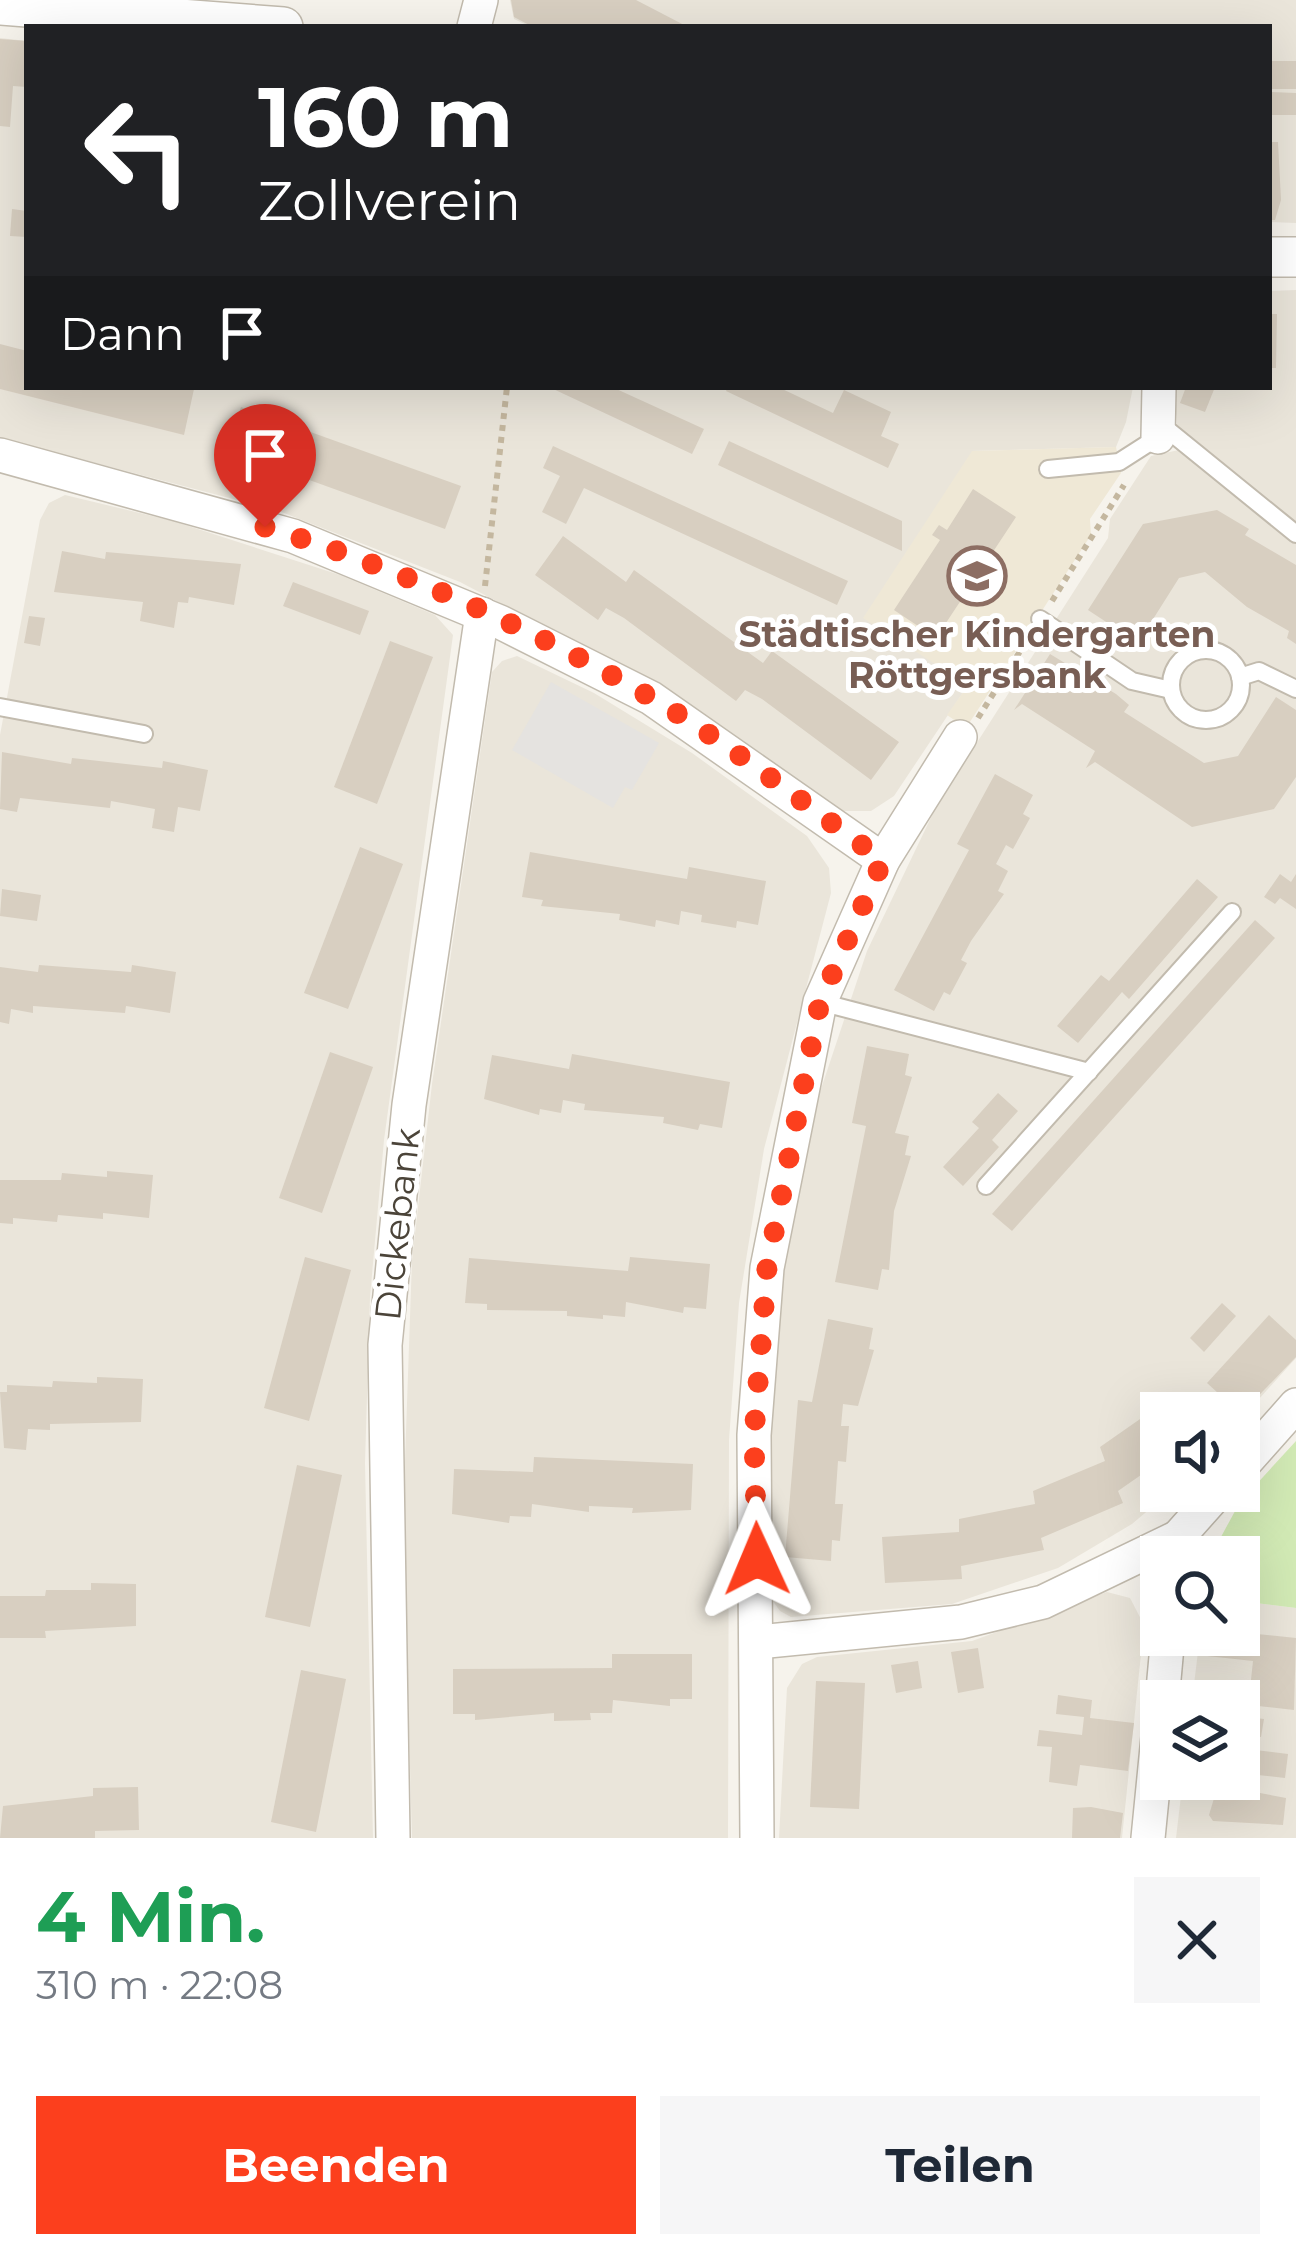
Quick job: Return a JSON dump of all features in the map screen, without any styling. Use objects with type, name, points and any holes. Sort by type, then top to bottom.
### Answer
[{"type":"street","points":[[0,5],[244,24]]},
{"type":"street","points":[[1158,430],[1159,390]]},
{"type":"street","points":[[0,455],[293,536],[482,614],[651,698],[883,860]]},
{"type":"street","name":"Dickebank","points":[[393,1838],[385,1346],[409,1105],[482,614]]},
{"type":"street","points":[[757,1838],[754,1435],[767,1268],[820,1002],[883,860],[960,737]]},
{"type":"street","points":[[1260,1446],[1296,1406]]},
{"type":"street","points":[[759,1642],[961,1622],[1023,1607],[1140,1561]]},
{"type":"street","points":[[1148,1838],[1152,1800]]},
{"type":"lane","points":[[1048,469],[1119,461],[1158,430],[1296,534]]},
{"type":"lane","points":[[1040,620],[1132,681],[1171,690],[1189,716],[1204,720],[1232,707],[1240,677],[1229,658],[1210,650],[1189,654],[1174,669],[1171,690]]},
{"type":"lane","points":[[1240,677],[1259,671],[1296,689]]},
{"type":"lane","points":[[0,707],[144,734]]},
{"type":"lane","points":[[986,1186],[1232,912]]},
{"type":"lane","points":[[820,1002],[1090,1072]]},
{"type":"path","points":[[482,614],[507,390]]},
{"type":"path","points":[[960,737],[972,728],[1158,430]]},
{"type":"shaded area","points":[[510,0],[1296,0],[1296,223],[1272,222],[1272,24],[525,24],[514,19]]},
{"type":"shaded area","points":[[0,38],[24,41],[24,390],[1132,390],[1116,447],[972,451],[968,685],[894,796],[871,811],[843,811],[653,683],[460,582],[279,511],[0,438]]},
{"type":"shaded area","points":[[1296,290],[1296,1358],[1260,1398],[1260,1392],[1140,1392],[1140,1512],[1146,1512],[1058,1568],[952,1604],[791,1617],[767,1593],[770,1407],[783,1273],[810,1122],[867,951],[937,805],[1108,538],[1110,519],[1151,456],[1179,450],[1174,390],[1272,390],[1272,291]]},
{"type":"shaded area","name":"Städtischer Kindergarten Röttgersbank","points":[[1116,447],[1121,473],[1090,519],[1091,535],[966,728],[947,715],[968,685],[863,618],[972,451]]},
{"type":"shaded area","points":[[65,495],[173,521],[340,575],[435,615],[453,635],[384,1140],[370,1297],[365,1463],[373,1838],[0,1838],[0,735],[40,520],[49,503]]},
{"type":"shaded area","points":[[517,656],[594,693],[692,753],[807,836],[829,868],[831,893],[764,1149],[739,1303],[729,1440],[728,1838],[412,1838],[403,1518],[412,1260],[432,1084],[492,672],[502,661]]},
{"type":"shaded area","points":[[551,682],[659,743],[632,790],[625,787],[613,808],[512,750]]},
{"type":"shaded area","points":[[1107,1592],[1130,1598],[1140,1617],[1141,1656],[1122,1838],[779,1838],[787,1688],[802,1664],[817,1657],[972,1641]]},
{"type":"shaded area","points":[[1260,1604],[1296,1608],[1296,1838],[1176,1838],[1181,1800],[1260,1800],[1260,1680],[1195,1680],[1197,1656],[1260,1656]]},
{"type":"green space","points":[[1296,1441],[1296,1608],[1260,1604],[1260,1536],[1221,1536],[1235,1512],[1260,1512],[1260,1480]]},
{"type":"building","points":[[511,0],[636,0],[682,24],[527,24],[514,17]]},
{"type":"building","points":[[0,39],[24,41],[24,87],[13,86],[10,127],[0,126]]},
{"type":"building","points":[[1272,61],[1296,61],[1296,89],[1272,89]]},
{"type":"building","points":[[1272,92],[1296,93],[1296,115],[1272,115]]},
{"type":"building","points":[[1272,142],[1278,142],[1281,200],[1275,220]]},
{"type":"building","points":[[12,209],[24,211],[24,237],[10,236]]},
{"type":"building","points":[[1272,314],[1277,314],[1276,368],[1272,368]]},
{"type":"building","points":[[0,344],[24,350],[24,390],[194,390],[184,435],[0,389]]},
{"type":"building","points":[[555,390],[619,390],[704,429],[692,454]]},
{"type":"building","points":[[784,390],[833,413],[844,390],[891,412],[881,436],[899,444],[888,468],[726,391]]},
{"type":"building","points":[[1185,390],[1214,390],[1205,412],[1180,403]]},
{"type":"building","points":[[241,407],[461,486],[445,529],[226,450]]},
{"type":"building","points":[[729,441],[902,521],[902,551],[718,465]]},
{"type":"building","points":[[553,446],[848,581],[837,605],[584,488],[566,524],[542,512],[560,476],[543,468]]},
{"type":"building","points":[[973,489],[1016,517],[936,638],[894,610],[940,540],[932,535],[939,525],[947,530]]},
{"type":"building","points":[[1217,510],[1249,529],[1245,535],[1296,565],[1296,644],[1287,638],[1289,631],[1247,607],[1205,572],[1179,578],[1138,643],[1088,610],[1143,524]]},
{"type":"building","points":[[563,536],[626,582],[634,570],[763,663],[772,651],[899,742],[871,780],[762,699],[745,690],[736,701],[624,618],[606,608],[598,620],[535,575]]},
{"type":"building","points":[[62,551],[105,559],[106,552],[241,564],[234,605],[189,597],[188,603],[178,602],[174,628],[140,621],[143,602],[54,592]]},
{"type":"building","points":[[293,582],[369,611],[360,635],[283,606]]},
{"type":"building","points":[[29,616],[45,618],[40,646],[24,643]]},
{"type":"building","points":[[390,641],[433,657],[377,804],[334,787]]},
{"type":"building","points":[[1050,654],[1116,694],[1129,705],[1124,712],[1204,763],[1238,756],[1276,697],[1296,710],[1296,777],[1274,809],[1192,827],[1095,762],[1086,768],[1095,751],[1022,704],[1014,710]]},
{"type":"building","points":[[2,752],[71,764],[72,758],[162,768],[163,761],[208,770],[200,811],[178,807],[174,832],[152,828],[155,809],[111,801],[110,808],[20,798],[17,812],[0,809]]},
{"type":"building","points":[[995,774],[1033,795],[1023,814],[1030,818],[1013,849],[1006,845],[996,864],[1008,871],[998,891],[1004,894],[971,941],[961,960],[967,963],[950,995],[944,992],[934,1011],[894,990],[969,850],[957,844]]},
{"type":"building","points":[[360,847],[403,864],[348,1009],[304,993]]},
{"type":"building","points":[[530,852],[687,879],[689,867],[766,881],[758,925],[737,921],[736,928],[701,922],[702,915],[681,911],[679,925],[656,920],[655,927],[619,920],[620,914],[541,906],[543,900],[522,897]]},
{"type":"building","points":[[1280,874],[1291,882],[1296,874],[1296,909],[1280,898],[1275,904],[1264,897]]},
{"type":"building","points":[[1197,879],[1218,897],[1129,999],[1122,992],[1078,1043],[1057,1026],[1101,975],[1109,981]]},
{"type":"building","points":[[2,889],[41,895],[37,921],[0,916]]},
{"type":"building","points":[[1255,920],[1275,938],[1012,1231],[992,1214]]},
{"type":"building","points":[[39,965],[131,972],[132,965],[176,972],[170,1013],[126,1006],[125,1013],[33,1006],[33,1013],[11,1009],[9,1024],[0,1022],[0,967],[38,972]]},
{"type":"building","points":[[867,1046],[909,1054],[905,1075],[912,1077],[895,1133],[909,1136],[905,1155],[911,1156],[894,1211],[889,1270],[882,1269],[878,1290],[835,1282],[866,1126],[852,1123]]},
{"type":"building","points":[[330,1052],[373,1067],[322,1213],[279,1198]]},
{"type":"building","points":[[572,1054],[730,1082],[722,1128],[700,1124],[698,1130],[663,1123],[664,1117],[584,1110],[585,1104],[563,1100],[561,1113],[540,1109],[539,1115],[484,1099],[492,1055],[569,1069]]},
{"type":"building","points":[[998,1093],[1018,1111],[992,1140],[999,1147],[963,1186],[943,1167],[979,1128],[972,1122]]},
{"type":"building","points":[[107,1171],[153,1175],[149,1218],[103,1213],[103,1219],[58,1215],[57,1222],[13,1218],[13,1224],[0,1223],[0,1180],[61,1180],[62,1173],[107,1177]]},
{"type":"building","points":[[305,1257],[351,1270],[309,1421],[264,1408]]},
{"type":"building","points":[[630,1257],[710,1264],[706,1309],[684,1307],[683,1313],[626,1302],[625,1317],[603,1315],[603,1319],[567,1316],[567,1311],[487,1310],[487,1304],[465,1303],[469,1258],[628,1271]]},
{"type":"building","points":[[1222,1303],[1236,1316],[1204,1352],[1190,1338]]},
{"type":"building","points":[[1269,1315],[1296,1340],[1296,1357],[1260,1394],[1217,1392],[1207,1383]]},
{"type":"building","points":[[828,1319],[873,1328],[869,1349],[874,1350],[858,1406],[843,1404],[841,1426],[849,1426],[846,1462],[838,1461],[835,1504],[843,1504],[840,1541],[832,1540],[831,1561],[785,1557],[798,1400],[812,1402]]},
{"type":"building","points":[[97,1377],[143,1379],[141,1422],[50,1424],[50,1430],[28,1429],[26,1450],[4,1448],[0,1392],[7,1392],[7,1385],[97,1383]]},
{"type":"building","points":[[1140,1419],[1140,1476],[1118,1491],[1123,1503],[1041,1538],[1044,1550],[961,1566],[962,1579],[885,1583],[882,1537],[959,1532],[959,1519],[1035,1504],[1033,1491],[1105,1461],[1100,1447]]},
{"type":"building","points":[[534,1457],[693,1464],[691,1510],[632,1513],[633,1508],[589,1506],[589,1512],[532,1504],[531,1517],[510,1516],[509,1523],[452,1514],[454,1469],[533,1472]]},
{"type":"building","points":[[297,1465],[342,1475],[310,1627],[265,1617]]},
{"type":"building","points":[[91,1583],[136,1584],[136,1626],[45,1631],[46,1638],[0,1638],[0,1596],[91,1590]]},
{"type":"building","points":[[1260,1634],[1296,1638],[1294,1710],[1260,1706],[1260,1680],[1251,1680],[1253,1661],[1207,1656],[1260,1656]]},
{"type":"building","points":[[978,1648],[984,1688],[958,1693],[951,1652]]},
{"type":"building","points":[[612,1654],[692,1654],[692,1699],[670,1699],[670,1706],[613,1700],[612,1713],[590,1713],[591,1720],[554,1721],[554,1713],[475,1720],[475,1714],[453,1714],[453,1669],[612,1668]]},
{"type":"building","points":[[918,1661],[922,1688],[896,1693],[891,1665]]},
{"type":"building","points":[[301,1670],[346,1679],[316,1832],[271,1822]]},
{"type":"building","points":[[816,1681],[865,1683],[859,1809],[810,1807]]},
{"type":"building","points":[[1058,1695],[1092,1700],[1090,1718],[1134,1723],[1128,1771],[1080,1765],[1077,1786],[1049,1782],[1052,1747],[1037,1746],[1039,1730],[1082,1735],[1084,1717],[1056,1714]]},
{"type":"building","points":[[1260,1751],[1288,1754],[1285,1778],[1260,1775]]},
{"type":"building","points":[[138,1787],[139,1830],[95,1831],[95,1838],[0,1838],[3,1806],[93,1796],[93,1788]]},
{"type":"building","points":[[1260,1793],[1286,1798],[1283,1825],[1213,1821],[1209,1815],[1214,1800],[1260,1800]]},
{"type":"building","points":[[1073,1808],[1123,1813],[1120,1838],[1072,1838]]},
{"type":"place","name":"Städtischer Kindergarten Röttgersbank","points":[[977,576]]},
{"type":"route","points":[[265,527],[358,560],[482,614],[651,698],[883,860],[820,1002],[767,1268],[754,1435],[757,1559]]}]
